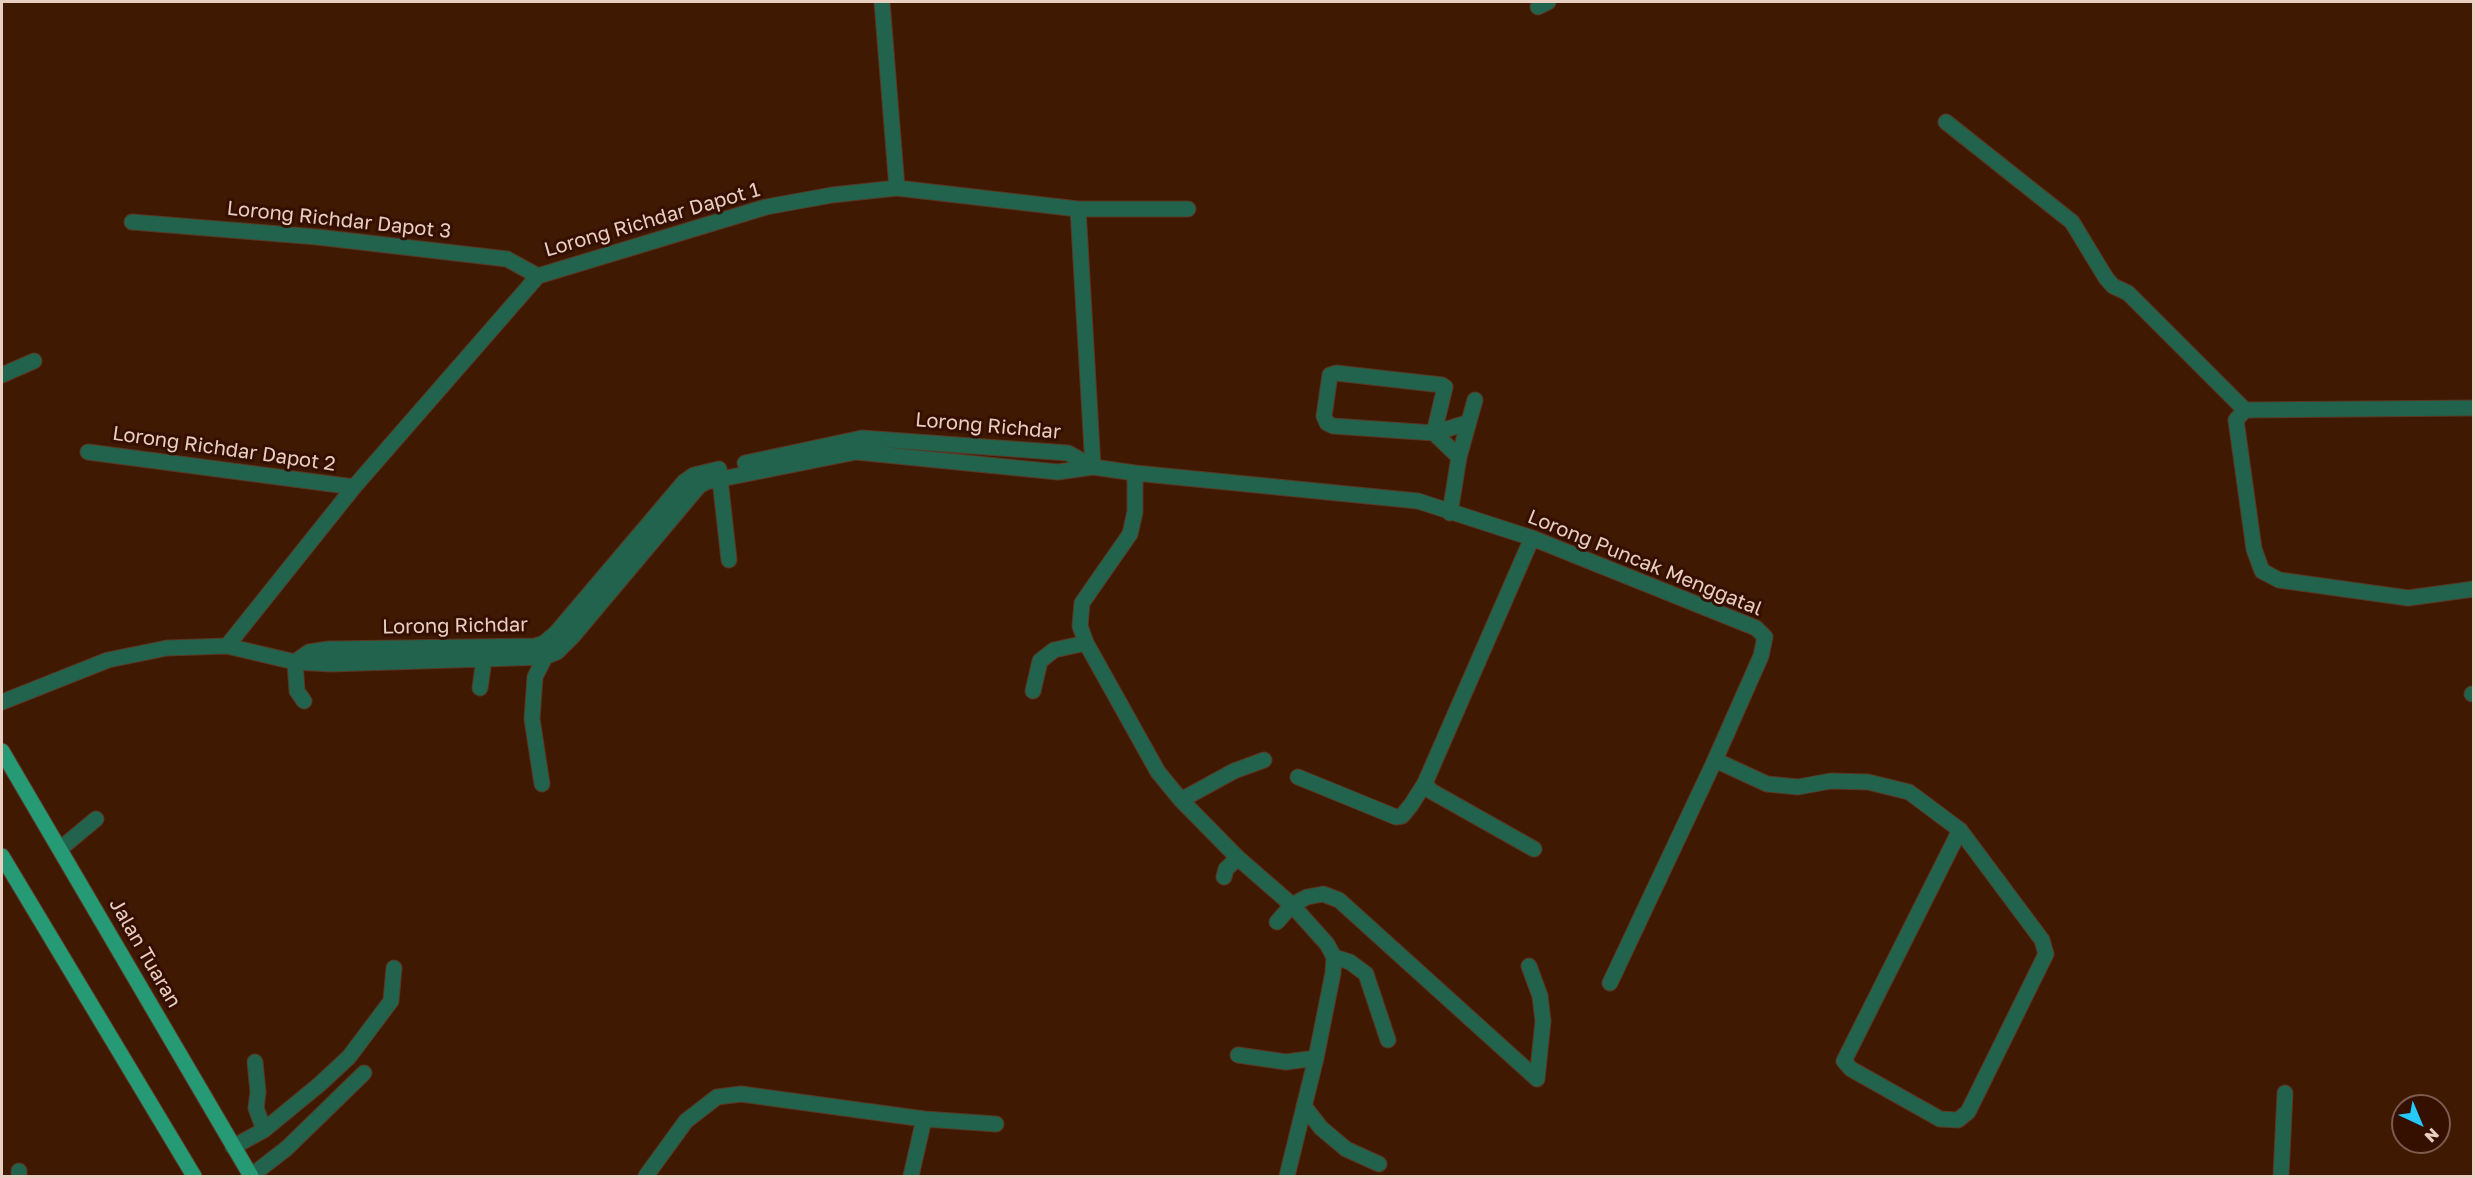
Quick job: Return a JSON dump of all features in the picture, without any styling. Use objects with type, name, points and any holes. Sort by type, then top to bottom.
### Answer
[{"type":"main road","name":"Jalan Tuaran","points":[[2,751],[251,1176]]},
{"type":"main road","points":[[2,856],[194,1176]]},
{"type":"street","points":[[882,2],[897,188]]},
{"type":"street","points":[[1946,122],[2072,222],[2106,278],[2114,286],[2128,293],[2245,410],[2474,408]]},
{"type":"street","name":"Lorong Richdar Dapot 1","points":[[227,646],[354,487],[538,276],[766,207],[832,195],[897,188],[1078,209],[1188,209]]},
{"type":"street","points":[[1078,209],[1093,467]]},
{"type":"street","name":"Lorong Richdar Dapot 3","points":[[132,222],[317,237],[507,260],[538,276]]},
{"type":"street","points":[[2,375],[34,361]]},
{"type":"street","points":[[1434,432],[1445,387],[1442,385],[1336,373],[1330,375],[1324,416],[1327,423],[1333,426],[1434,432],[1467,423]]},
{"type":"street","points":[[1450,513],[1459,458],[1475,400]]},
{"type":"street","points":[[2245,410],[2236,420],[2254,549],[2262,571],[2279,580],[2408,598],[2474,589]]},
{"type":"street","points":[[1434,432],[1459,458]]},
{"type":"street","name":"Lorong Richdar","points":[[294,662],[309,652],[328,649],[535,646],[544,643],[556,633],[684,482],[694,475],[862,438],[1068,453],[1093,467]]},
{"type":"street","name":"Lorong Richdar Dapot 2","points":[[88,452],[354,487]]},
{"type":"street","name":"Lorong Richdar","points":[[2,702],[108,660],[167,648],[227,646],[294,662],[331,664],[545,657],[556,652],[573,636],[699,486],[720,479],[856,452],[1058,472],[1093,467]]},
{"type":"street","name":"Lorong Puncak Menggatal","points":[[1093,467],[1418,501],[1532,538],[1756,628],[1765,637],[1761,656],[1715,760]]},
{"type":"street","points":[[1135,473],[1135,512],[1130,534],[1082,603],[1080,626],[1086,643],[1158,772],[1181,800],[1238,858],[1292,905],[1327,944],[1334,957],[1333,973],[1316,1058],[1287,1176]]},
{"type":"street","points":[[720,479],[729,560]]},
{"type":"street","points":[[1298,777],[1396,817],[1402,816],[1425,783],[1532,538]]},
{"type":"street","points":[[1034,691],[1040,661],[1054,650],[1086,643]]},
{"type":"street","points":[[542,784],[532,719],[535,677],[545,657]]},
{"type":"street","points":[[480,688],[484,660]]},
{"type":"street","points":[[294,662],[297,691],[304,701]]},
{"type":"street","points":[[1181,800],[1234,771],[1263,760]]},
{"type":"street","points":[[1610,983],[1715,760],[1767,784],[1798,787],[1832,781],[1868,782],[1909,792],[1960,830],[2042,940],[2046,954],[1968,1112],[1958,1120],[1940,1119],[1851,1068],[1844,1061],[1960,830]]},
{"type":"street","points":[[1425,783],[1431,790],[1534,849]]},
{"type":"street","points":[[60,849],[96,819]]},
{"type":"street","points":[[1224,877],[1226,868],[1238,858]]},
{"type":"street","points":[[1277,922],[1292,905],[1307,897],[1323,894],[1339,900],[1537,1080],[1543,1021],[1540,996],[1529,966]]},
{"type":"street","points":[[1334,957],[1350,962],[1366,974],[1388,1040]]},
{"type":"street","points":[[233,1147],[264,1130],[349,1057],[391,1001],[394,968]]},
{"type":"street","points":[[1238,1055],[1286,1062],[1316,1058]]},
{"type":"street","points":[[255,1062],[258,1092],[256,1108],[264,1130]]},
{"type":"street","points":[[251,1176],[287,1148],[364,1073]]},
{"type":"street","points":[[2281,1176],[2285,1093]]},
{"type":"street","points":[[646,1176],[686,1121],[717,1097],[741,1094],[924,1119],[996,1124]]},
{"type":"street","points":[[1304,1106],[1321,1128],[1346,1149],[1379,1164]]},
{"type":"street","points":[[911,1176],[924,1119]]}]
